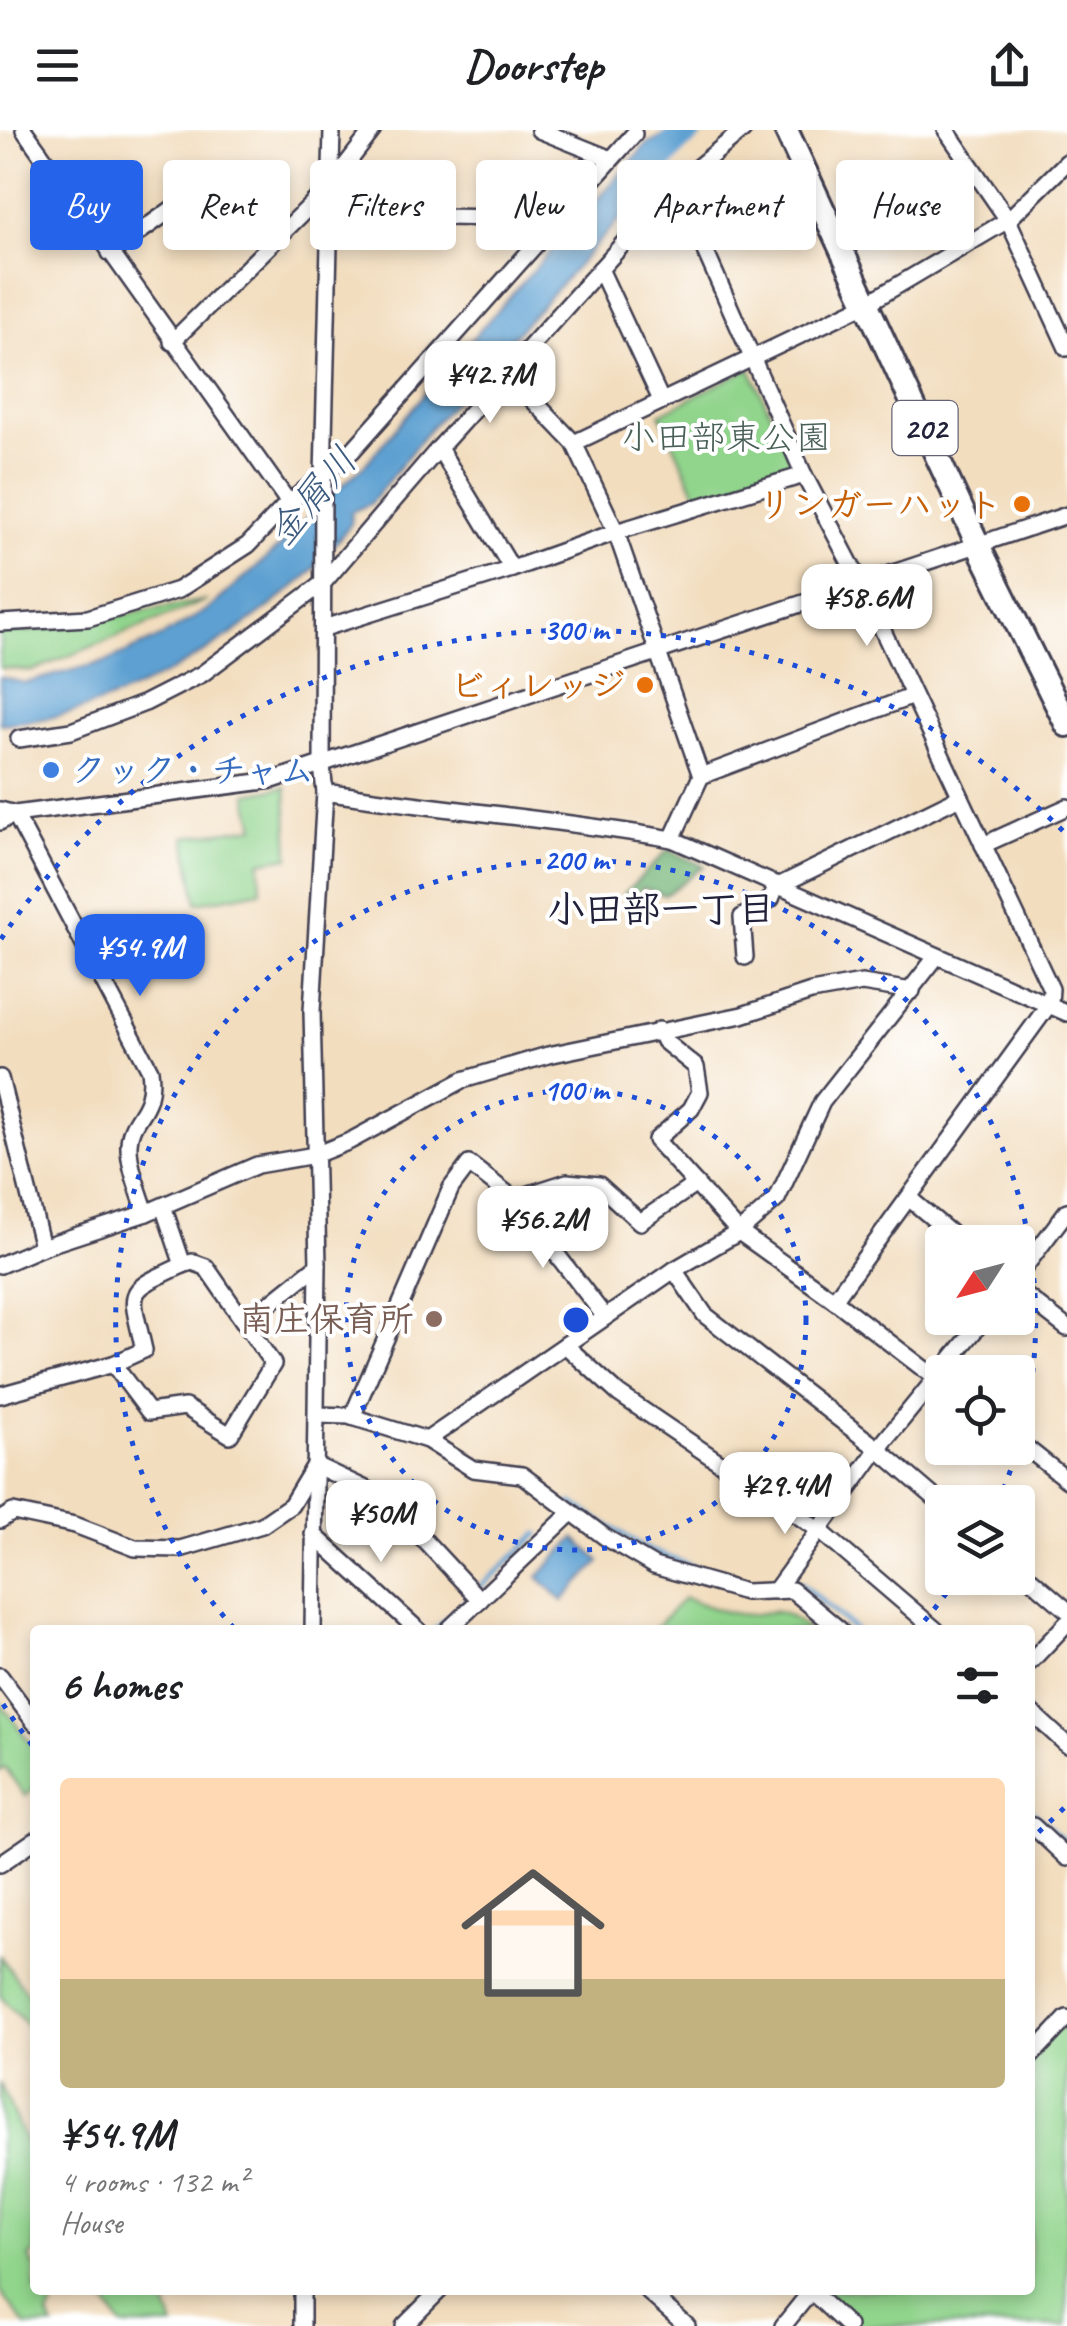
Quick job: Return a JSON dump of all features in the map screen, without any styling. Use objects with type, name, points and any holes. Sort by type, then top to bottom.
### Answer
[{"type":"highway","name":"202","points":[[786,130],[874,300]]},
{"type":"highway","name":"202","points":[[799,130],[1067,725]]},
{"type":"highway","name":"202","points":[[986,544],[1067,692]]},
{"type":"street","points":[[24,130],[288,503]]},
{"type":"street","points":[[331,160],[332,130]]},
{"type":"street","points":[[350,160],[373,130]]},
{"type":"street","points":[[539,130],[611,159]]},
{"type":"street","points":[[706,160],[743,130]]},
{"type":"street","points":[[946,130],[1008,220],[1065,340]]},
{"type":"street","points":[[597,175],[634,131]]},
{"type":"street","points":[[574,442],[874,300],[1008,220],[1067,162]]},
{"type":"street","points":[[172,342],[310,207]]},
{"type":"street","points":[[110,253],[163,215]]},
{"type":"street","points":[[18,739],[71,731],[159,696],[202,674],[323,583],[617,249]]},
{"type":"street","points":[[313,1625],[318,1265],[312,1011],[325,792],[323,476],[328,250]]},
{"type":"street","points":[[0,623],[88,618],[178,590],[248,544],[288,503],[352,451],[530,250]]},
{"type":"street","points":[[706,250],[804,475],[861,584],[1052,989],[1050,1003],[834,1300]]},
{"type":"street","points":[[600,268],[661,400]]},
{"type":"street","points":[[507,373],[574,442],[616,532],[701,776],[672,840]]},
{"type":"street","points":[[439,448],[512,569]]},
{"type":"street","points":[[324,628],[804,475]]},
{"type":"street","points":[[0,822],[8,812],[273,780],[322,766],[1067,515]]},
{"type":"street","points":[[701,776],[913,696]]},
{"type":"street","points":[[325,792],[454,812],[608,828],[672,840],[1067,1013]]},
{"type":"street","points":[[746,957],[742,917],[771,899],[778,885],[960,797]]},
{"type":"street","points":[[983,845],[1067,807]]},
{"type":"street","points":[[8,812],[150,1070],[153,1088],[146,1109],[132,1128],[128,1145],[146,1213]]},
{"type":"street","points":[[427,1440],[674,1270],[739,1232],[778,1199],[822,1102],[937,956]]},
{"type":"street","points":[[0,1265],[146,1213],[257,1165],[316,1155],[350,1141],[462,1080],[548,1055],[742,1015],[810,992],[862,983],[912,991]]},
{"type":"street","points":[[659,1030],[664,1041],[696,1067],[700,1092],[691,1109],[656,1140],[739,1232],[925,1369]]},
{"type":"street","points":[[0,1078],[42,1247]]},
{"type":"street","points":[[352,1417],[443,1206],[469,1164],[514,1200],[606,1317]]},
{"type":"street","points":[[514,1200],[568,1182],[599,1186],[640,1222],[696,1184]]},
{"type":"street","points":[[910,1199],[941,1225]]},
{"type":"street","points":[[163,1206],[183,1265]]},
{"type":"street","points":[[1035,1253],[1067,1210]]},
{"type":"street","points":[[0,1395],[113,1364],[144,1350],[132,1300],[139,1286],[192,1262],[206,1266],[273,1364],[230,1435],[185,1408],[149,1412],[113,1364]]},
{"type":"street","points":[[244,1318],[269,1304],[318,1265]]},
{"type":"street","points":[[674,1270],[706,1315],[925,1489]]},
{"type":"street","points":[[1035,1303],[1067,1328]]},
{"type":"street","points":[[565,1346],[619,1394],[819,1530],[930,1625]]},
{"type":"street","points":[[775,1591],[878,1449],[925,1396]]},
{"type":"street","points":[[317,1415],[352,1417],[427,1440],[472,1469],[522,1476],[565,1509],[654,1566],[745,1592],[792,1590],[834,1625]]},
{"type":"street","points":[[1035,1455],[1067,1480]]},
{"type":"street","points":[[0,1520],[13,1512],[75,1525],[135,1548],[180,1549],[262,1524],[291,1505],[315,1465]]},
{"type":"street","points":[[315,1465],[384,1498],[475,1594]]},
{"type":"street","points":[[452,1625],[475,1594],[565,1509]]},
{"type":"street","points":[[313,1534],[413,1625]]},
{"type":"street","points":[[1035,1583],[1067,1610]]},
{"type":"street","points":[[1035,1657],[1067,1624]]},
{"type":"street","points":[[0,1676],[30,1716]]},
{"type":"street","points":[[1035,1716],[1067,1745]]},
{"type":"street","points":[[1035,1828],[1067,1858]]},
{"type":"street","points":[[0,1864],[30,1843]]},
{"type":"street","points":[[1035,2052],[1065,2025]]},
{"type":"street","points":[[302,2295],[302,2326]]},
{"type":"street","points":[[404,2326],[435,2295]]},
{"type":"street","points":[[652,2295],[688,2326]]},
{"type":"street","points":[[783,2326],[808,2295]]},
{"type":"street","points":[[817,2295],[848,2326]]},
{"type":"green space","name":"小田部東公園","points":[[750,368],[795,468],[699,500],[660,414]]},
{"type":"green space","points":[[207,600],[32,671],[0,668],[0,631],[25,632]]},
{"type":"green space","points":[[286,787],[289,857],[260,862],[261,891],[197,903],[185,837],[255,827],[247,794]]},
{"type":"green space","points":[[668,850],[704,866],[665,895],[643,888],[629,898],[624,894]]},
{"type":"green space","points":[[684,1598],[745,1615],[777,1612],[802,1625],[658,1625]]},
{"type":"green space","points":[[0,1702],[30,1743],[30,1792],[25,1796],[5,1768],[0,1771]]},
{"type":"green space","points":[[0,1956],[30,1997],[30,2029],[0,1996]]},
{"type":"green space","points":[[1061,2025],[1067,2031],[1067,2326],[848,2326],[817,2295],[1035,2295],[1035,2052]]},
{"type":"green space","points":[[0,2083],[30,2149],[30,2295],[56,2295],[48,2317],[54,2326],[26,2326],[0,2291]]},
{"type":"green space","points":[[100,2295],[163,2295],[174,2326],[122,2326]]},
{"type":"water","points":[[674,130],[692,130],[654,160],[633,160],[647,144]]},
{"type":"water","points":[[617,177],[617,222],[597,244],[597,200]]},
{"type":"water","points":[[552,250],[592,250],[431,427],[370,504],[351,512],[351,524],[320,562],[274,603],[184,664],[119,696],[47,718],[0,724],[0,677],[25,683],[108,661],[163,636],[210,608],[363,467]]},
{"type":"water","points":[[575,1538],[600,1561],[563,1601],[538,1577]]},
{"type":"waterway","name":"金屑川","points":[[660,160],[690,130]]},
{"type":"waterway","points":[[571,1503],[648,1550],[727,1579]]},
{"type":"waterway","points":[[439,1625],[538,1534]]},
{"type":"waterway","points":[[791,1583],[801,1583],[849,1625]]},
{"type":"waterway","points":[[1035,1814],[1067,1844]]},
{"type":"place","name":"リンガーハット","points":[[1022,504]]},
{"type":"place","name":"ビィレッジ","points":[[645,685]]},
{"type":"place","name":"クック・チャム","points":[[51,770]]},
{"type":"place","name":"南庄保育所","points":[[434,1319]]},
{"type":"district","name":"小田部一丁目","points":[[661,909]]}]
